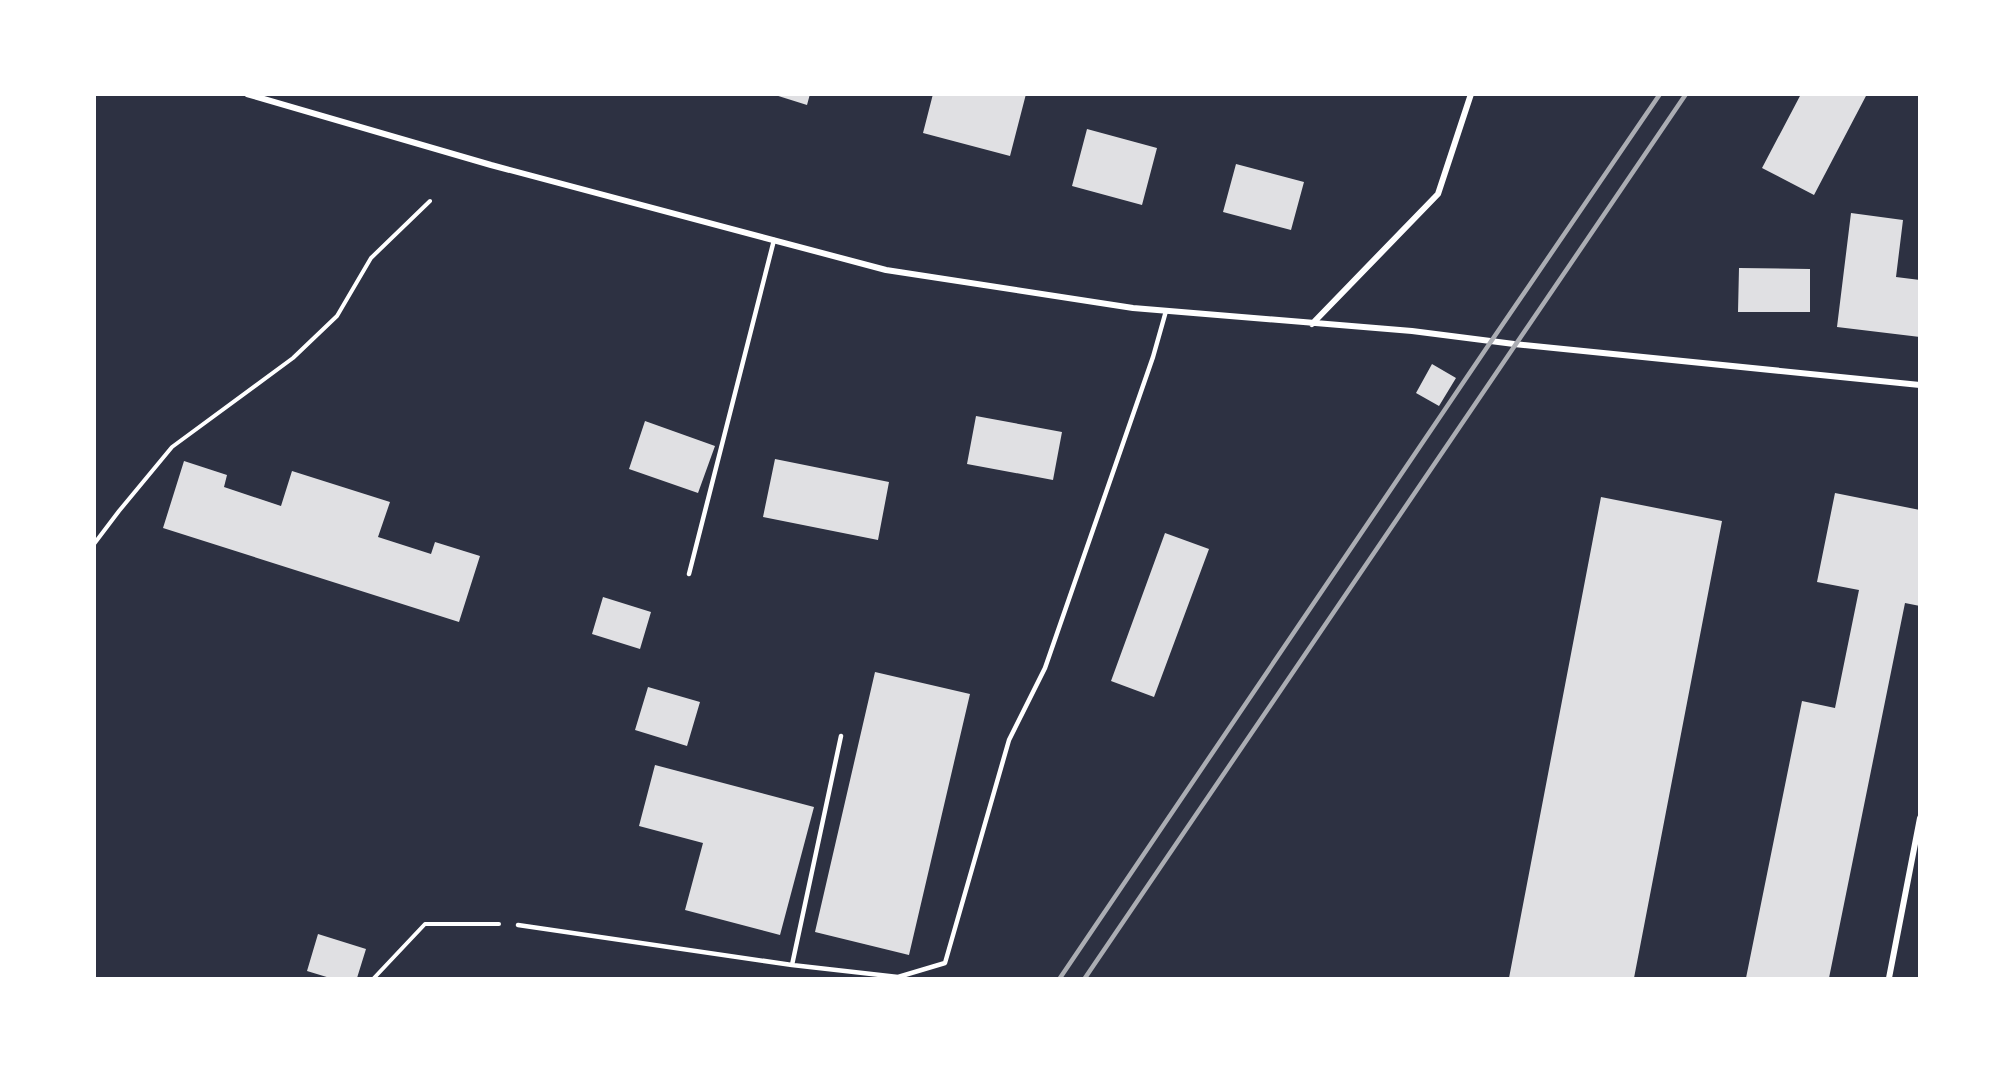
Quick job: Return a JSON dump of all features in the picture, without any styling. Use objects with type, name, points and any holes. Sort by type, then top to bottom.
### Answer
[{"type":"street","points":[[247,94],[491,165],[886,270],[1133,308],[1412,331],[1514,344],[1920,385]]},
{"type":"street","points":[[1312,324],[1438,194],[1471,94]]},
{"type":"street","points":[[1889,978],[1920,818]]},
{"type":"lane","points":[[689,574],[774,240]]},
{"type":"lane","points":[[518,925],[792,965],[898,976],[945,963],[1009,740],[1045,668],[1153,357],[1166,311]]},
{"type":"lane","points":[[792,965],[841,736]]},
{"type":"path","points":[[94,544],[118,511],[172,447],[293,358],[337,316],[371,258],[430,201]]},
{"type":"path","points":[[374,978],[425,924],[518,925]]},
{"type":"building","points":[[772,94],[810,94],[807,105]]},
{"type":"building","points":[[933,94],[1026,94],[1010,156],[923,133]]},
{"type":"building","points":[[1801,94],[1867,94],[1814,195],[1762,168]]},
{"type":"building","points":[[1087,129],[1157,148],[1142,205],[1072,186]]},
{"type":"building","points":[[1236,164],[1304,182],[1291,230],[1223,212]]},
{"type":"building","points":[[1851,213],[1903,220],[1896,277],[1920,280],[1920,337],[1837,327]]},
{"type":"building","points":[[1739,268],[1810,269],[1810,312],[1738,312]]},
{"type":"building","points":[[1432,364],[1456,378],[1439,406],[1416,393]]},
{"type":"building","points":[[976,416],[1062,432],[1053,480],[967,464]]},
{"type":"building","points":[[645,421],[715,446],[698,493],[629,469]]},
{"type":"building","points":[[775,459],[889,482],[878,540],[763,517]]},
{"type":"building","points":[[184,461],[227,475],[224,487],[281,506],[292,471],[390,502],[378,537],[431,554],[435,542],[480,556],[459,622],[163,528]]},
{"type":"building","points":[[1835,493],[1920,510],[1920,606],[1905,603],[1829,978],[1746,978],[1802,701],[1835,708],[1859,590],[1817,582]]},
{"type":"building","points":[[1601,497],[1722,521],[1634,978],[1509,978]]},
{"type":"building","points":[[1165,533],[1209,549],[1154,697],[1111,681]]},
{"type":"building","points":[[603,597],[651,612],[640,649],[592,634]]},
{"type":"building","points":[[875,672],[970,694],[909,955],[815,932]]},
{"type":"building","points":[[648,687],[700,702],[687,746],[635,730]]},
{"type":"building","points":[[655,765],[814,807],[780,935],[685,910],[703,843],[639,826]]},
{"type":"building","points":[[318,934],[366,949],[357,978],[330,978],[307,971]]},
{"type":"railway","points":[[1060,978],[1660,94]]},
{"type":"railway","points":[[1085,978],[1686,94]]}]
